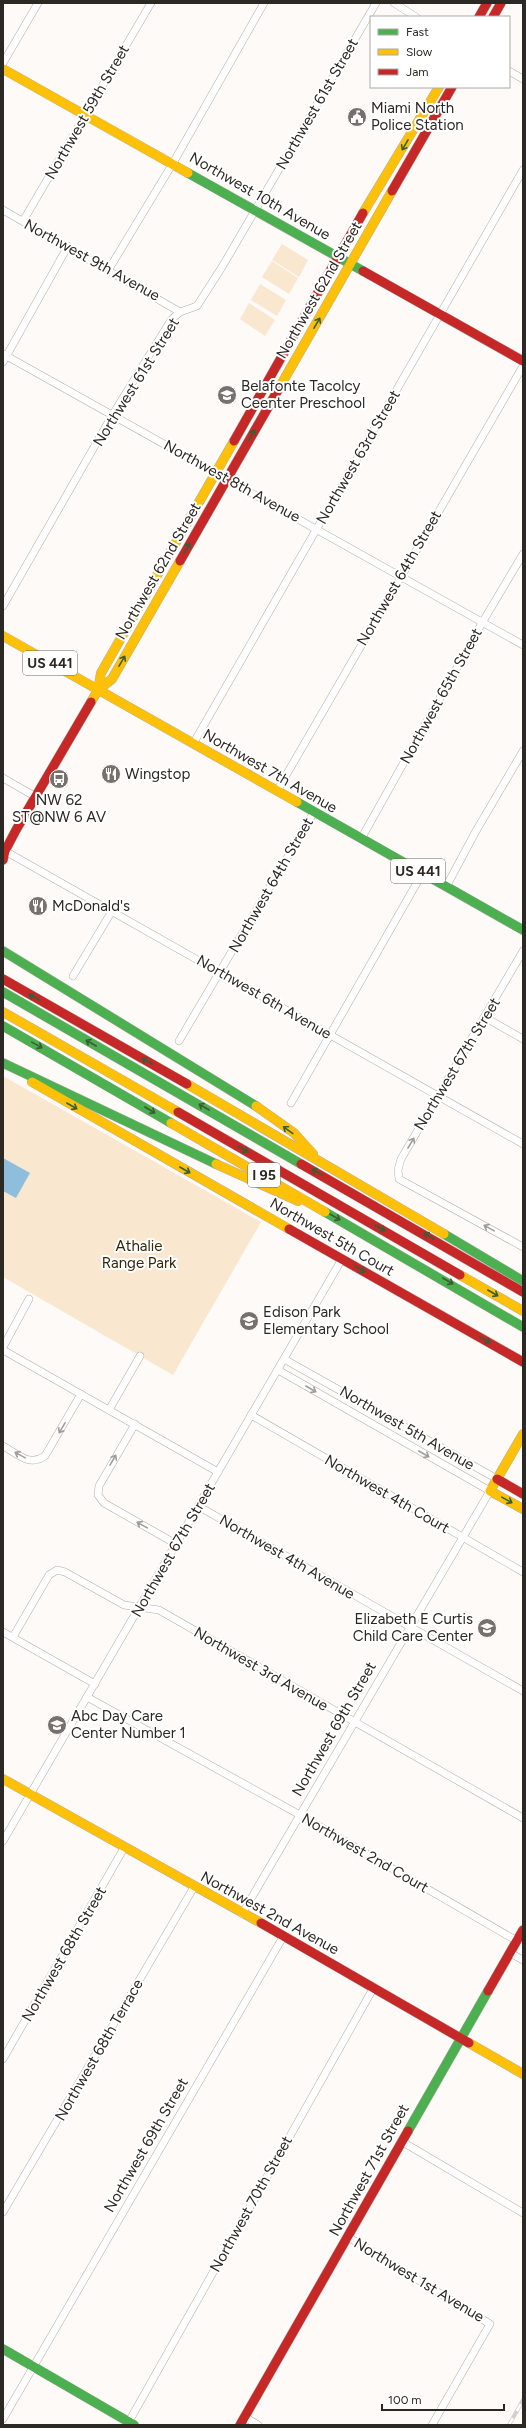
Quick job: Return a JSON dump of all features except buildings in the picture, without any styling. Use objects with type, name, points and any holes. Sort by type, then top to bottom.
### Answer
[{"type":"main road","points":[[480,16],[487,3]]},
{"type":"main road","points":[[494,16],[501,3]]},
{"type":"main road","name":"Northwest 10th Avenue","points":[[3,69],[85,116],[173,163],[523,361]]},
{"type":"main road","name":"Northwest 62nd Street","points":[[4,855],[98,690],[101,673],[216,473],[337,256],[437,88]]},
{"type":"main road","name":"Northwest 62nd Street","points":[[98,690],[112,679],[451,88]]},
{"type":"main road","name":"Northwest 7th Avenue","points":[[3,636],[523,930]]},
{"type":"main road","points":[[3,950],[173,1054],[268,1115],[302,1140],[315,1158]]},
{"type":"main road","name":"I 95","points":[[3,979],[315,1158],[523,1281]]},
{"type":"main road","points":[[3,992],[523,1292]]},
{"type":"main road","points":[[3,1012],[523,1311]]},
{"type":"main road","name":"I 95","points":[[3,1026],[523,1326]]},
{"type":"main road","points":[[3,1064],[284,1197],[319,1207]]},
{"type":"main road","name":"Northwest 5th Court","points":[[3,1064],[47,1092],[523,1362]]},
{"type":"main road","name":"Northwest 69th Street","points":[[490,1491],[523,1434]]},
{"type":"main road","name":"Northwest 5th Avenue","points":[[497,1479],[523,1494]]},
{"type":"main road","name":"Northwest 5th Avenue","points":[[490,1491],[523,1509]]},
{"type":"main road","name":"Northwest 2nd Avenue","points":[[3,1779],[374,1987],[523,2074]]},
{"type":"main road","name":"Northwest 71st Street","points":[[243,2421],[401,2141],[523,1930]]},
{"type":"main road","points":[[3,2349],[130,2424]]},
{"type":"street","points":[[3,63],[38,3]]},
{"type":"street","name":"Northwest 59th Street","points":[[23,222],[151,3]]},
{"type":"street","points":[[109,269],[173,163],[264,3]]},
{"type":"street","name":"Northwest 61st Street","points":[[3,606],[114,414],[171,320],[180,312],[197,306],[376,3]]},
{"type":"street","points":[[394,3],[414,16]]},
{"type":"street","points":[[510,72],[523,79]]},
{"type":"street","name":"Northwest 63rd Street","points":[[193,744],[523,170]]},
{"type":"street","name":"Northwest 9th Avenue","points":[[3,210],[109,269],[180,312]]},
{"type":"street","points":[[4,357],[68,246]]},
{"type":"street","name":"Northwest 8th Avenue","points":[[4,357],[114,414],[400,577],[523,645]]},
{"type":"street","name":"Northwest 64th Street","points":[[277,791],[523,366]]},
{"type":"street","name":"Northwest 65th Street","points":[[362,839],[482,623],[523,554]]},
{"type":"street","points":[[446,887],[476,831],[523,751]]},
{"type":"street","points":[[3,778],[36,797]]},
{"type":"street","name":"Northwest 64th Street","points":[[179,1041],[314,812]]},
{"type":"street","name":"Northwest 6th Avenue","points":[[4,855],[112,911],[220,971],[523,1144]]},
{"type":"street","points":[[291,1103],[329,1034],[422,874]]},
{"type":"street","points":[[73,976],[112,911]]},
{"type":"street","name":"Northwest 67th Street","points":[[523,951],[486,1018],[401,1159],[398,1170],[399,1178],[523,1247]]},
{"type":"street","points":[[486,1018],[523,1039]]},
{"type":"street","name":"Northwest 67th Street","points":[[3,1841],[342,1259]]},
{"type":"street","points":[[3,1347],[30,1300]]},
{"type":"street","points":[[3,1350],[218,1472]]},
{"type":"street","points":[[110,1410],[140,1356]]},
{"type":"street","name":"Northwest 5th Avenue","points":[[284,1359],[497,1479]]},
{"type":"street","name":"Northwest 5th Avenue","points":[[278,1370],[490,1491]]},
{"type":"street","points":[[3,1446],[31,1462],[37,1462],[46,1456],[81,1394]]},
{"type":"street","name":"Northwest 4th Court","points":[[251,1415],[523,1572]]},
{"type":"street","points":[[135,1424],[99,1486],[98,1495],[104,1503],[176,1544]]},
{"type":"street","name":"Northwest 69th Street","points":[[242,1914],[490,1491]]},
{"type":"street","name":"Northwest 4th Avenue","points":[[198,1506],[523,1691]]},
{"type":"street","name":"Northwest 3rd Avenue","points":[[12,1637],[49,1575],[57,1570],[65,1572],[124,1605],[159,1610],[523,1818]]},
{"type":"street","points":[[3,1632],[94,1684]]},
{"type":"street","name":"Northwest 2nd Court","points":[[87,1698],[300,1815],[517,1941]]},
{"type":"street","name":"Northwest 68th Street","points":[[3,2059],[124,1848]]},
{"type":"street","name":"Northwest 68th Terrace","points":[[3,2212],[194,1887]]},
{"type":"street","name":"Northwest 69th Street","points":[[3,2419],[283,1937]]},
{"type":"street","points":[[510,1953],[523,1960]]},
{"type":"street","name":"Northwest 70th Street","points":[[130,2424],[374,1987]]},
{"type":"street","points":[[401,2141],[523,2213]]},
{"type":"street","name":"Northwest 1st Avenue","points":[[348,2237],[490,2324],[432,2425]]},
{"type":"street","points":[[243,2421],[258,2425]]},
{"type":"green space","points":[[282,244],[308,260],[299,277],[272,260]]},
{"type":"green space","points":[[272,261],[298,278],[289,294],[262,277]]},
{"type":"green space","points":[[260,284],[286,300],[277,316],[251,300]]},
{"type":"green space","points":[[249,303],[275,320],[265,336],[240,319]]},
{"type":"green space","name":"Athalie Range Park","points":[[3,1076],[261,1222],[173,1375],[3,1277]]},
{"type":"water","points":[[3,1158],[30,1173],[16,1198],[3,1191]]},
{"type":"railway","points":[[509,2425],[523,2400]]},
{"type":"traffic: fast","points":[[188,173],[363,271]]},
{"type":"traffic: fast","points":[[297,802],[523,930]]},
{"type":"traffic: fast","points":[[3,951],[256,1106]]},
{"type":"traffic: fast","points":[[3,992],[301,1164]]},
{"type":"traffic: fast","points":[[3,1026],[171,1123]]},
{"type":"traffic: fast","points":[[3,1063],[216,1164]]},
{"type":"traffic: fast","points":[[325,1212],[523,1327]]},
{"type":"traffic: fast","points":[[444,1234],[523,1281]]},
{"type":"traffic: fast","points":[[408,2131],[488,1991]]},
{"type":"traffic: fast","points":[[3,2349],[134,2425]]},
{"type":"traffic: slow","points":[[3,69],[188,173]]},
{"type":"traffic: slow","points":[[363,213],[438,88]]},
{"type":"traffic: slow","points":[[278,390],[392,191]]},
{"type":"traffic: slow","points":[[91,702],[98,690],[101,673],[234,441]]},
{"type":"traffic: slow","points":[[98,690],[112,679],[180,561]]},
{"type":"traffic: slow","points":[[3,636],[297,802]]},
{"type":"traffic: slow","points":[[3,1012],[178,1112]]},
{"type":"traffic: slow","points":[[32,1082],[289,1229]]},
{"type":"traffic: slow","points":[[187,1084],[444,1234]]},
{"type":"traffic: slow","points":[[256,1106],[294,1133],[313,1154]]},
{"type":"traffic: slow","points":[[171,1123],[325,1212]]},
{"type":"traffic: slow","points":[[216,1164],[298,1201]]},
{"type":"traffic: slow","points":[[460,1275],[523,1311]]},
{"type":"traffic: slow","points":[[523,1434],[490,1491],[523,1509]]},
{"type":"traffic: slow","points":[[3,1779],[261,1923]]},
{"type":"traffic: slow","points":[[469,2043],[523,2074]]},
{"type":"traffic: jam","points":[[480,16],[487,3]]},
{"type":"traffic: jam","points":[[494,16],[501,3]]},
{"type":"traffic: jam","points":[[392,191],[451,88]]},
{"type":"traffic: jam","points":[[234,441],[363,213]]},
{"type":"traffic: jam","points":[[363,271],[523,361]]},
{"type":"traffic: jam","points":[[180,561],[278,390]]},
{"type":"traffic: jam","points":[[3,860],[5,851],[16,830],[91,702]]},
{"type":"traffic: jam","points":[[3,979],[187,1084]]},
{"type":"traffic: jam","points":[[178,1112],[460,1275]]},
{"type":"traffic: jam","points":[[301,1164],[523,1292]]},
{"type":"traffic: jam","points":[[289,1229],[523,1362]]},
{"type":"traffic: jam","points":[[497,1479],[523,1494]]},
{"type":"traffic: jam","points":[[261,1923],[469,2043]]},
{"type":"traffic: jam","points":[[488,1991],[523,1930]]},
{"type":"traffic: jam","points":[[240,2425],[408,2131]]},
{"type":"place","name":"Miami North Police Station","points":[[357,117]]},
{"type":"place","name":"Belafonte Tacolcy Ceenter Preschool","points":[[227,395]]},
{"type":"place","name":"Wingstop","points":[[111,774]]},
{"type":"place","name":"NW 62 ST@NW 6 AV","points":[[59,779]]},
{"type":"place","name":"McDonald's","points":[[38,906]]},
{"type":"place","name":"Edison Park Elementary School","points":[[249,1321]]},
{"type":"place","name":"Elizabeth E Curtis Child Care Center","points":[[487,1628]]},
{"type":"place","name":"Abc Day Care Center Number 1","points":[[57,1725]]}]
